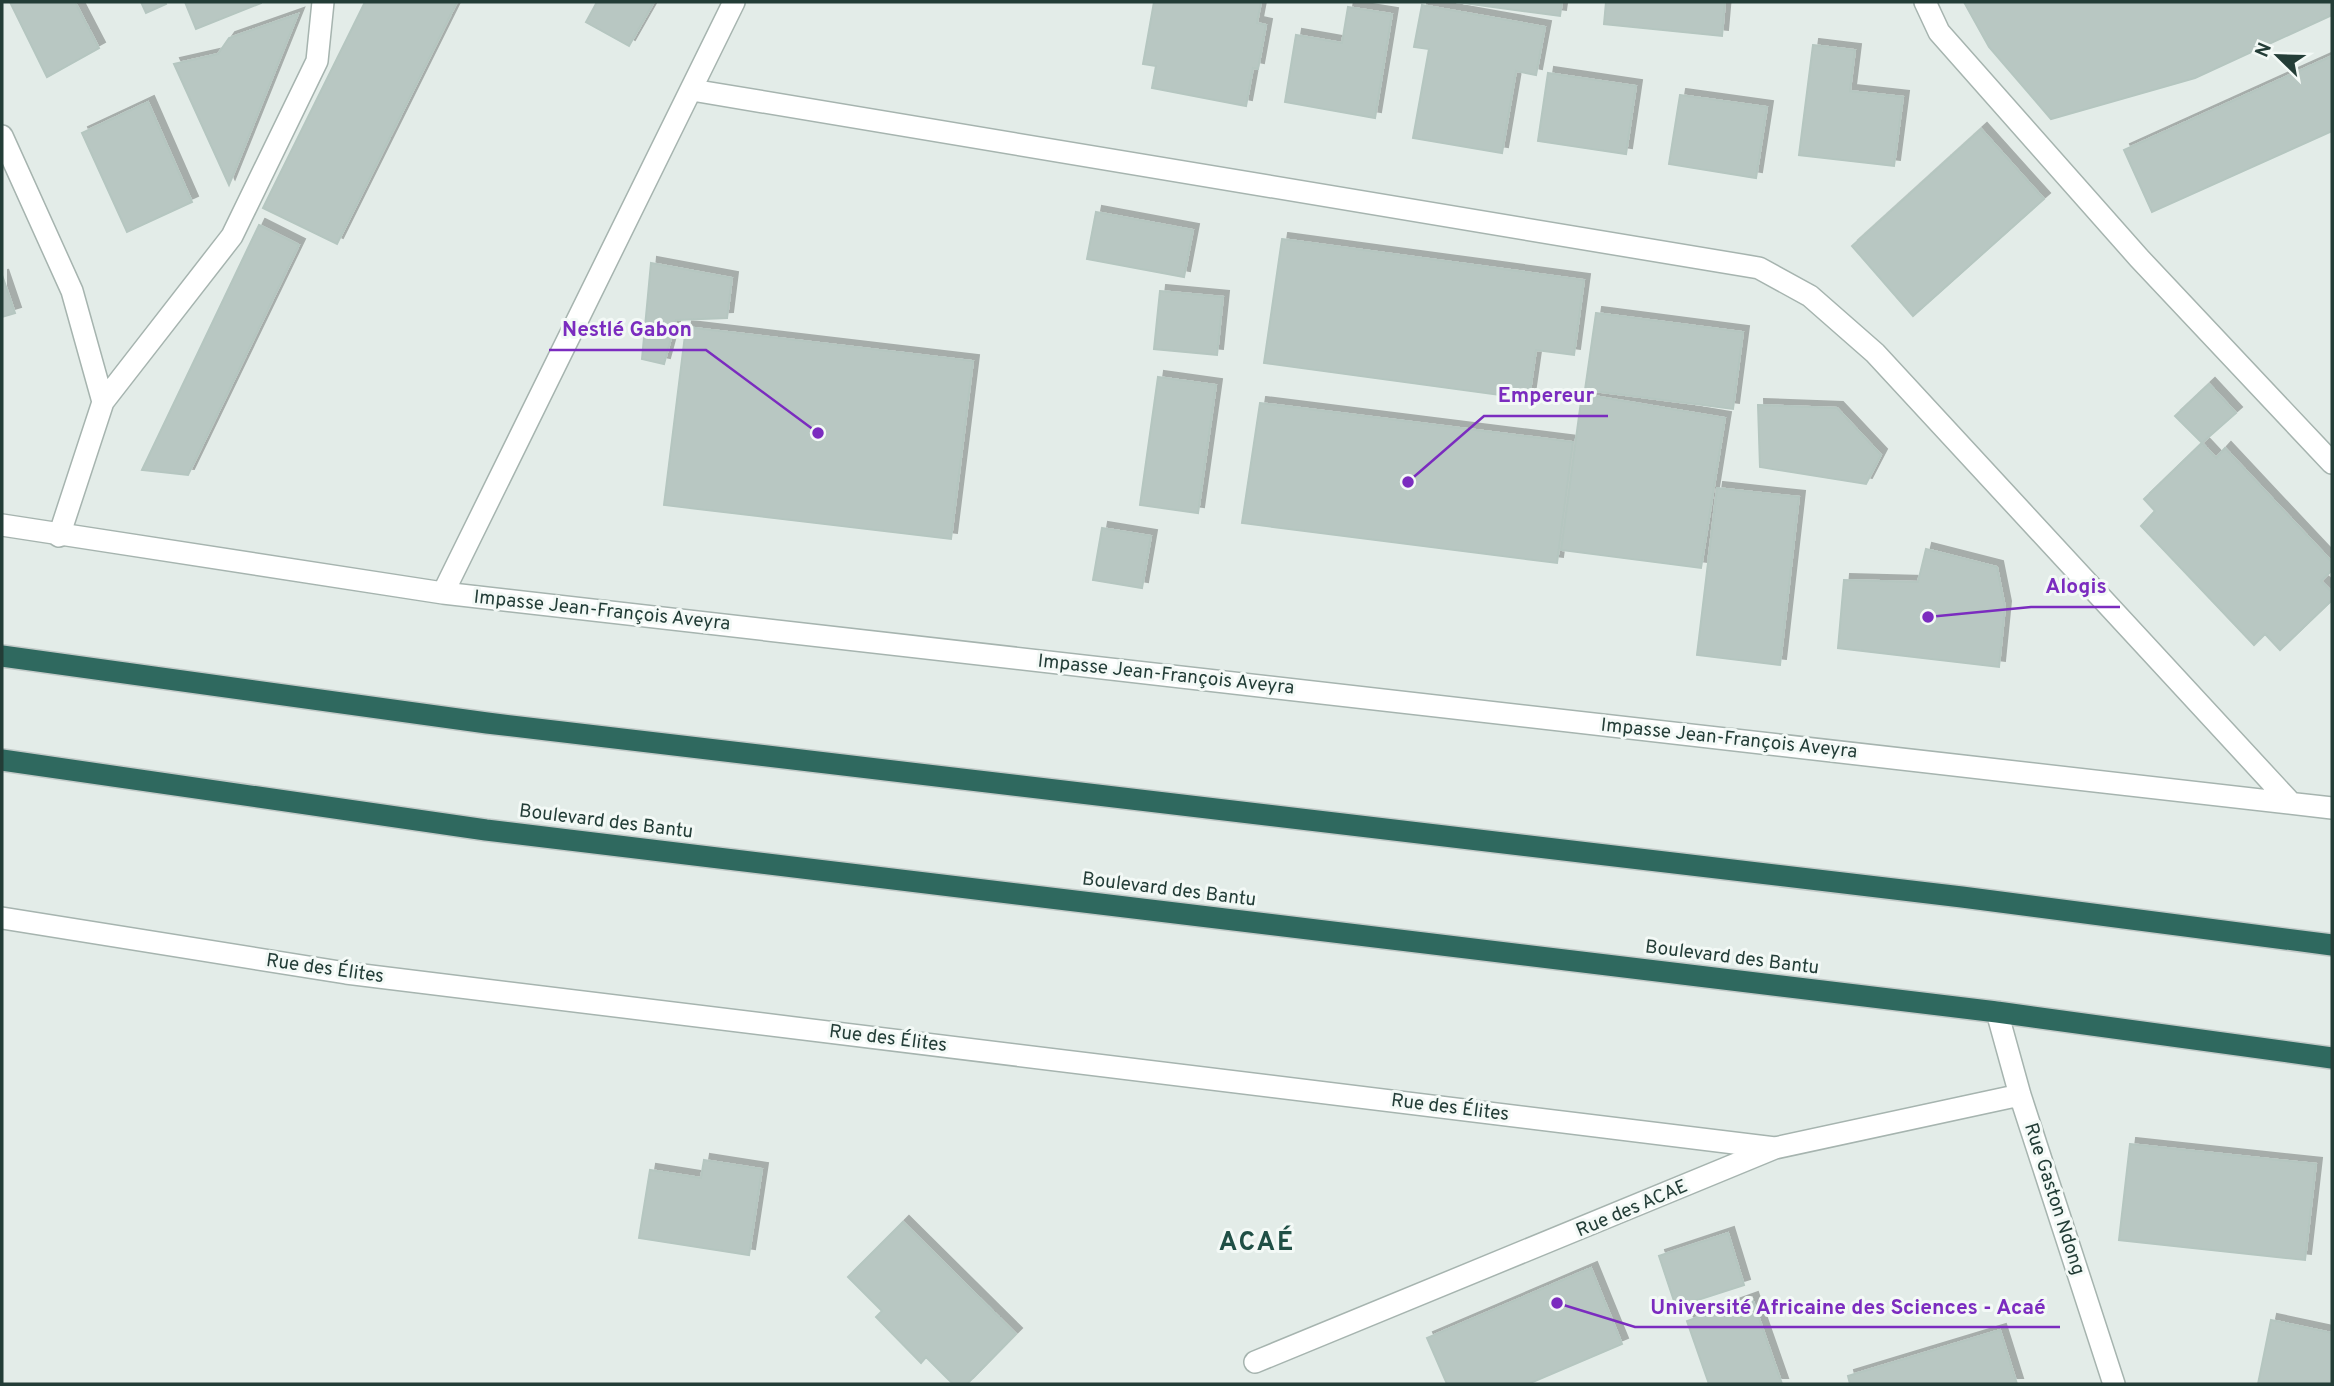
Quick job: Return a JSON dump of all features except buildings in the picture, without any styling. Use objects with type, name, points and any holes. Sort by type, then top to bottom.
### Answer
[{"type":"highway","points":[[2,656],[487,723],[1962,897],[2332,945]]},
{"type":"highway","name":"Boulevard des Bantu","points":[[2,760],[514,833],[1997,1012],[2332,1058]]},
{"type":"street","points":[[59,536],[103,402],[232,236],[317,61],[323,2]]},
{"type":"street","points":[[443,593],[734,2]]},
{"type":"street","points":[[1926,2],[1939,32],[2139,258],[2332,464]]},
{"type":"street","points":[[692,90],[1759,268],[1810,296],[1875,354],[2291,802]]},
{"type":"street","points":[[2,136],[72,291],[103,402]]},
{"type":"street","name":"Impasse Jean-François Aveyra","points":[[2,525],[59,536],[443,593],[2332,808]]},
{"type":"street","name":"Rue des Élites","points":[[2,918],[346,973],[1775,1148]]},
{"type":"street","name":"Rue Gaston Ndong","points":[[1997,1012],[2020,1095],[2114,1384]]},
{"type":"street","name":"Rue des ACAE","points":[[1255,1362],[1775,1148],[2020,1095]]},
{"type":"place","name":"Nestlé Gabon","points":[[818,433]]},
{"type":"place","name":"Empereur","points":[[1408,482]]},
{"type":"place","name":"Alogis","points":[[1928,617]]},
{"type":"place","name":"Université Africaine des Sciences - Acaé","points":[[1557,1303]]},
{"type":"district","name":"ACAÉ","points":[[1257,1243]]}]
